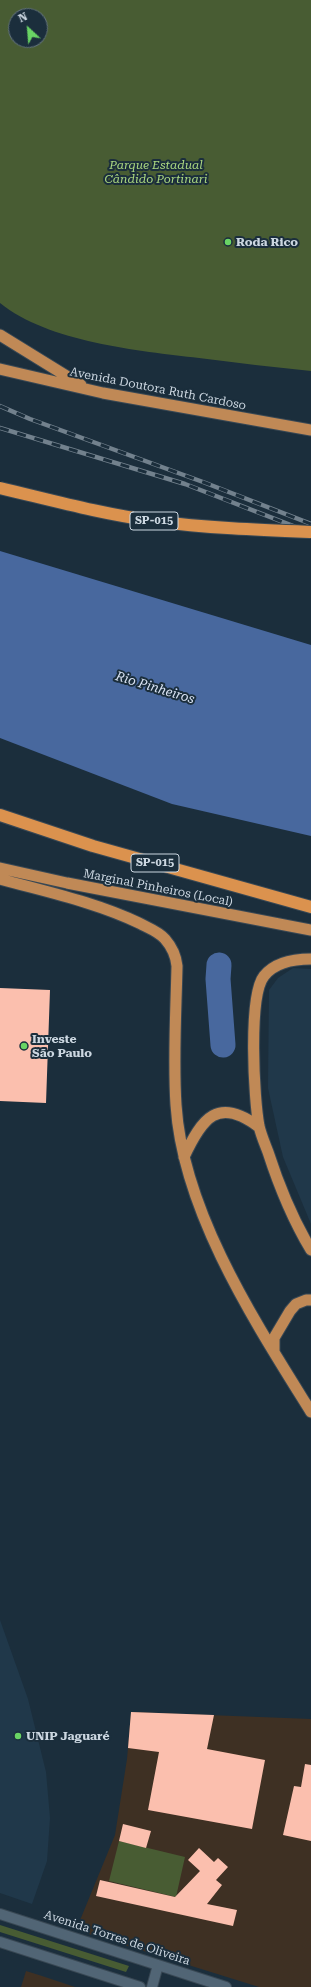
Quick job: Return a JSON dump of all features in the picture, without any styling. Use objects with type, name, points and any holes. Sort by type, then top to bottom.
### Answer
[{"type":"highway","points":[[0,335],[85,388]]},
{"type":"highway","name":"Avenida Doutora Ruth Cardoso","points":[[0,369],[190,410],[311,430]]},
{"type":"highway","name":"SP-015","points":[[0,488],[77,506],[152,521],[205,527],[311,532]]},
{"type":"highway","name":"SP-015","points":[[0,815],[93,846],[311,907]]},
{"type":"highway","name":"Marginal Pinheiros (Local)","points":[[0,868],[67,883],[311,930]]},
{"type":"highway","points":[[0,879],[95,905],[126,917],[157,932],[172,948],[176,957],[177,966],[176,1106],[184,1157],[200,1206],[216,1245],[274,1352],[311,1412]]},
{"type":"highway","points":[[311,959],[293,960],[274,967],[264,976],[259,987],[254,1026],[255,1085],[259,1127],[293,1215],[311,1250]]},
{"type":"highway","points":[[184,1157],[199,1128],[215,1114],[228,1111],[239,1113],[259,1127]]},
{"type":"highway","points":[[274,1352],[274,1338],[290,1311],[296,1304],[306,1300],[311,1300]]},
{"type":"street","name":"Avenida Torres de Oliveira","points":[[0,1914],[226,1987]]},
{"type":"street","points":[[0,1942],[140,1987]]},
{"type":"street","points":[[152,1987],[158,1965]]},
{"type":"shaded area","points":[[293,968],[311,969],[311,1224],[283,1157],[268,1088],[269,990],[278,978]]},
{"type":"shaded area","name":"UNIP Jaguaré","points":[[0,1620],[28,1699],[46,1772],[50,1818],[47,1861],[32,1904],[0,1893]]},
{"type":"shaded area","points":[[131,1712],[311,1719],[311,1987],[259,1987],[76,1930],[115,1835],[127,1759]]},
{"type":"shaded area","points":[[26,1971],[39,1975],[75,1987],[21,1987]]},
{"type":"green space","name":"Parque Estadual Cândido Portinari","points":[[0,0],[311,0],[311,371],[122,348],[68,336],[43,327],[20,316],[0,303]]},
{"type":"green space","points":[[119,1841],[185,1857],[176,1897],[109,1881]]},
{"type":"green space","points":[[0,1925],[129,1966],[126,1972],[0,1932]]},
{"type":"water","name":"Rio Pinheiros","points":[[0,551],[311,645],[311,836],[172,804],[0,738]]},
{"type":"building","name":"Investe São Paulo","points":[[0,988],[50,990],[46,1103],[0,1101]]},
{"type":"building","points":[[131,1712],[214,1715],[207,1749],[265,1760],[252,1829],[148,1810],[159,1752],[128,1748]]},
{"type":"building","points":[[305,1764],[311,1765],[311,1841],[283,1835],[294,1786],[301,1787]]},
{"type":"building","points":[[123,1824],[151,1831],[146,1848],[119,1841]]},
{"type":"building","points":[[199,1848],[214,1862],[218,1858],[228,1867],[216,1880],[222,1885],[207,1904],[237,1910],[233,1926],[96,1896],[100,1880],[175,1897],[200,1871],[188,1860]]},
{"type":"waterway","points":[[219,965],[218,979],[223,1045]]},
{"type":"railway","points":[[0,406],[30,419],[203,482],[311,524]]},
{"type":"railway","points":[[0,428],[185,484],[311,533]]},
{"type":"place","name":"Roda Rico","points":[[228,242]]},
{"type":"place","name":"Investe São Paulo","points":[[24,1046]]},
{"type":"place","name":"UNIP Jaguaré","points":[[18,1736]]}]
